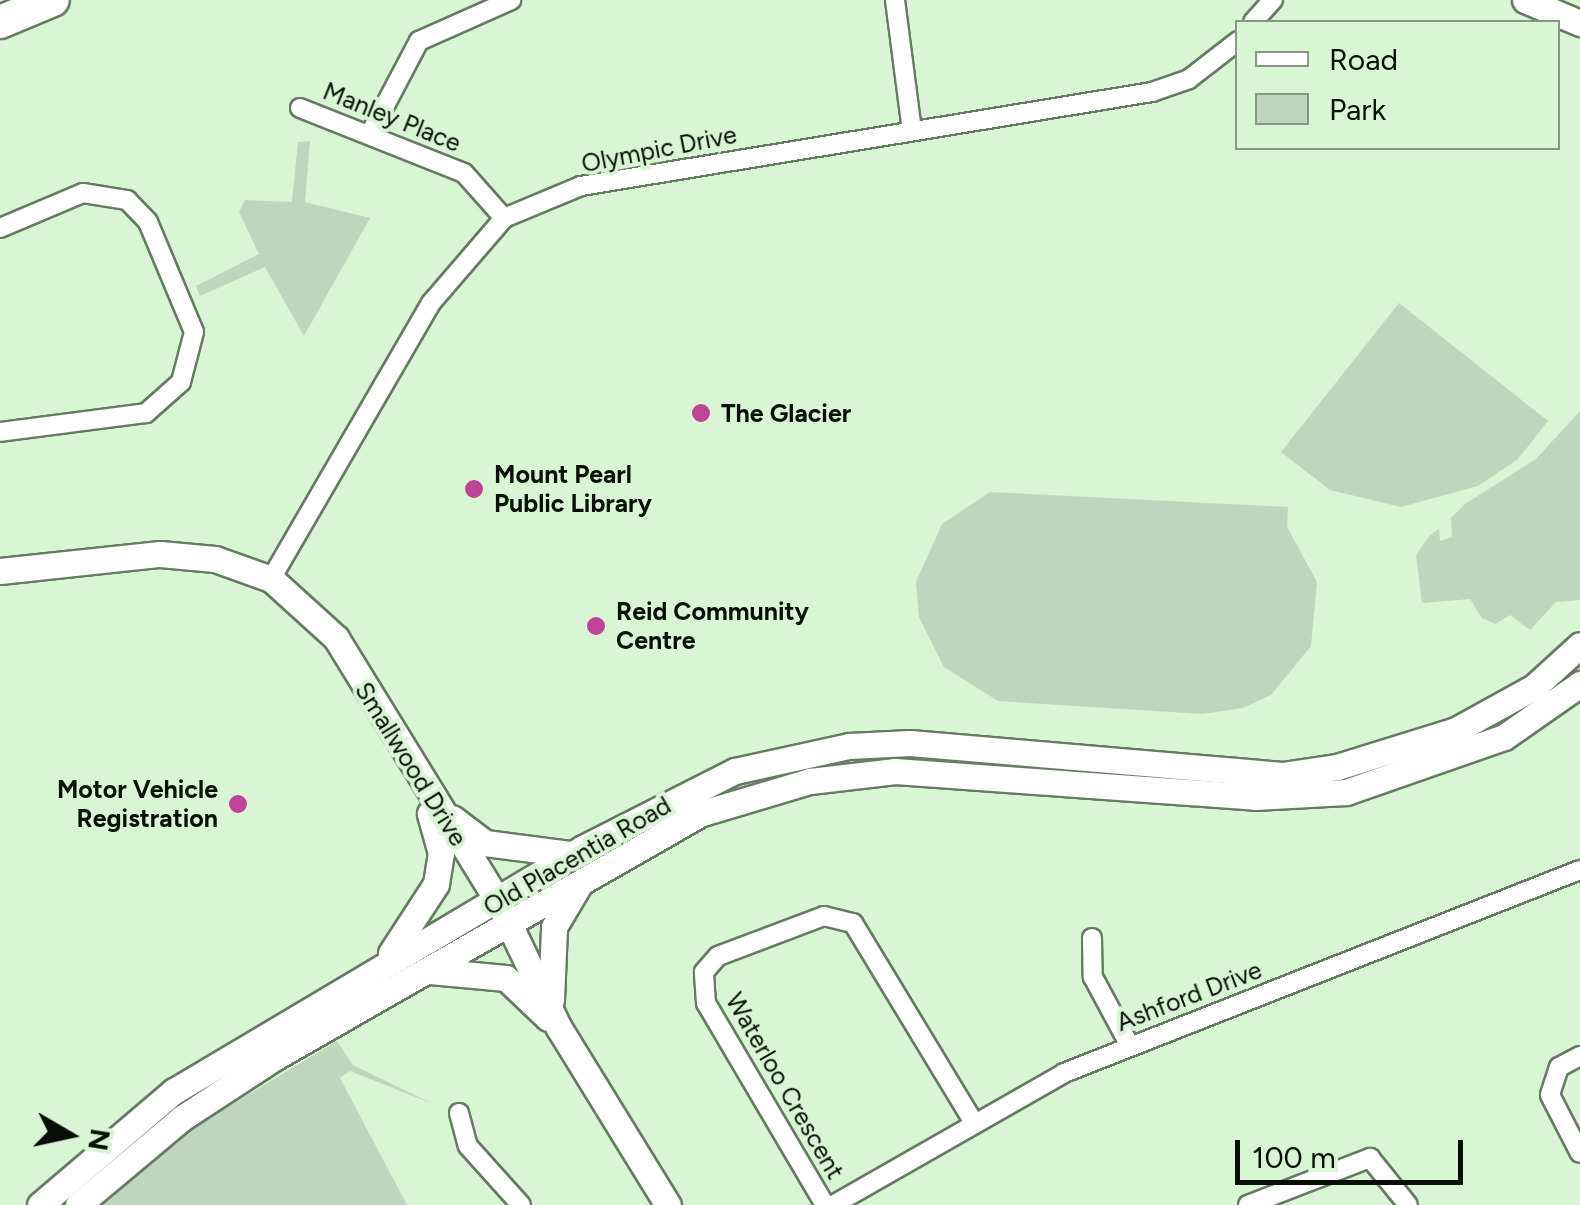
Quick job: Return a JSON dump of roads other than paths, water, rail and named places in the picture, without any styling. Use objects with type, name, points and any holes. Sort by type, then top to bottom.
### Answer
[{"type":"highway","points":[[0,22],[52,0]]},
{"type":"main road","points":[[1525,0],[1580,23]]},
{"type":"main road","name":"Smallwood Drive","points":[[0,571],[160,554],[215,559],[271,579],[336,638],[410,768],[504,913],[559,1028],[668,1205]]},
{"type":"main road","name":"Old Placentia Road","points":[[78,1205],[182,1118],[425,971],[586,859],[735,771],[849,746],[1282,775],[1337,767],[1456,730],[1534,687],[1580,645]]},
{"type":"main road","name":"Old Placentia Road","points":[[586,859],[699,814],[810,781],[895,771],[1256,797],[1346,792],[1504,737],[1580,684]]},
{"type":"main road","points":[[410,768],[485,843],[534,856],[586,859],[554,927],[547,986],[559,1028]]},
{"type":"main road","points":[[378,966],[423,914],[441,853],[410,768]]},
{"type":"main road","name":"Old Placentia Road","points":[[40,1205],[122,1126],[378,966],[504,913]]},
{"type":"main road","points":[[425,971],[506,978],[559,1028]]},
{"type":"street","points":[[372,132],[419,41],[512,0]]},
{"type":"street","points":[[895,0],[912,130]]},
{"type":"street","points":[[1256,20],[1273,0]]},
{"type":"street","name":"Olympic Drive","points":[[271,579],[431,303],[504,218],[581,186],[1152,92],[1189,79],[1235,42]]},
{"type":"street","name":"Manley Place","points":[[300,108],[372,132],[472,178],[504,218]]},
{"type":"street","points":[[0,228],[92,192],[127,200],[148,222],[194,332],[186,373],[146,413],[0,432]]},
{"type":"street","name":"Ashford Drive","points":[[833,1205],[974,1123],[1130,1046],[1580,870]]},
{"type":"street","name":"Waterloo Crescent","points":[[825,1205],[706,1003],[702,980],[718,956],[824,916],[853,923],[974,1123]]},
{"type":"street","points":[[1092,938],[1096,985],[1130,1046]]},
{"type":"street","points":[[1580,1056],[1560,1068],[1550,1095],[1580,1152]]},
{"type":"street","points":[[458,1113],[468,1146],[522,1205]]},
{"type":"street","points":[[1248,1205],[1370,1158],[1408,1205]]},
{"type":"place","name":"The Glacier","points":[[701,413]]},
{"type":"place","name":"Mount Pearl Public Library","points":[[474,489]]},
{"type":"place","name":"Reid Community Centre","points":[[596,626]]},
{"type":"place","name":"Motor Vehicle Registration","points":[[238,804]]}]
